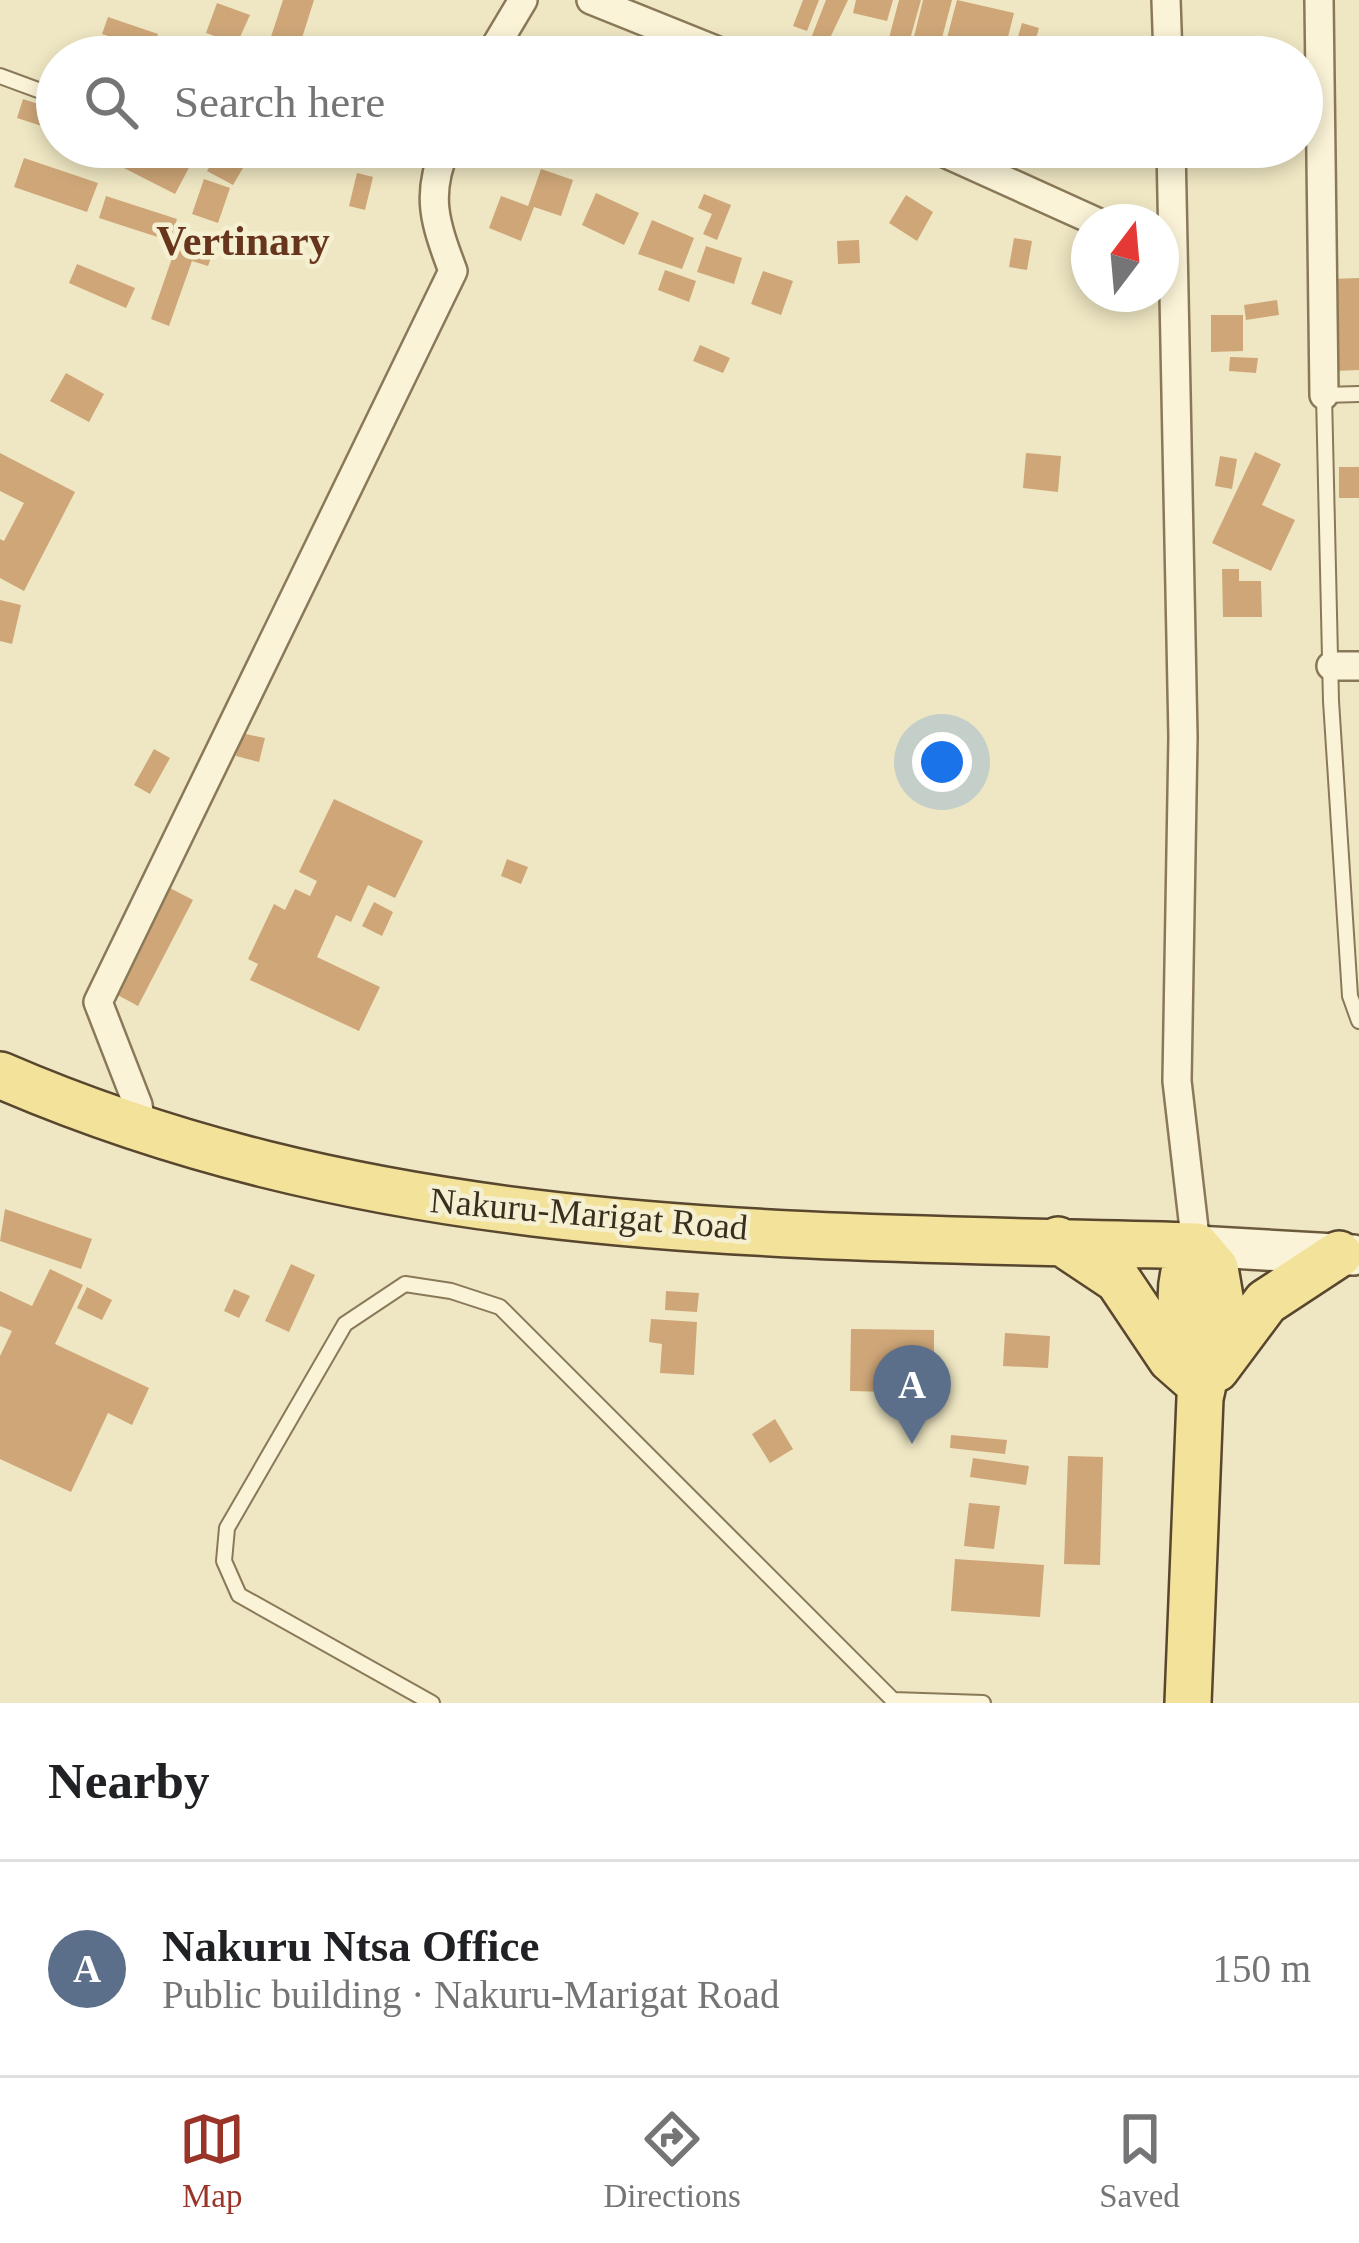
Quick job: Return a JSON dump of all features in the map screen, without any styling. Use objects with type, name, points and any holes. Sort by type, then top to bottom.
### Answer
[{"type":"main road","name":"Nakuru-Marigat Road","points":[[0,1075],[142,1132],[337,1183],[497,1212],[648,1226],[1196,1246]]},
{"type":"main road","points":[[1058,1239],[1118,1280],[1171,1359],[1199,1388]]},
{"type":"main road","points":[[1196,1246],[1349,1255]]},
{"type":"main road","points":[[1188,1703],[1199,1388],[1221,1303],[1215,1268],[1196,1246]]},
{"type":"main road","points":[[1199,1388],[1266,1302],[1349,1255]]},
{"type":"street","points":[[502,36],[523,0]]},
{"type":"street","points":[[591,0],[681,36]]},
{"type":"street","points":[[1166,0],[1167,36]]},
{"type":"street","points":[[1319,0],[1319,36]]},
{"type":"street","points":[[142,1132],[133,1090],[98,1002],[453,271],[439,232],[431,181],[437,168]]},
{"type":"street","points":[[977,168],[1071,211]]},
{"type":"street","points":[[1169,204],[1170,168]]},
{"type":"street","points":[[1321,168],[1324,395]]},
{"type":"street","points":[[1170,312],[1183,737],[1177,1081],[1196,1246]]},
{"type":"lane","points":[[0,76],[36,89]]},
{"type":"lane","points":[[1359,394],[1324,395],[1345,666],[1350,997],[1359,1021]]},
{"type":"lane","points":[[432,1703],[239,1594],[224,1561],[227,1528],[345,1324],[405,1284],[451,1291],[500,1307],[892,1702],[983,1703]]},
{"type":"building","points":[[283,0],[314,0],[303,36],[271,36]]},
{"type":"building","points":[[803,0],[819,0],[807,31],[793,26]]},
{"type":"building","points":[[826,0],[848,0],[831,36],[812,36]]},
{"type":"building","points":[[856,0],[893,0],[887,21],[853,13]]},
{"type":"building","points":[[899,0],[921,0],[911,36],[890,36]]},
{"type":"building","points":[[923,0],[952,0],[943,36],[914,36]]},
{"type":"building","points":[[957,0],[1014,13],[1008,36],[948,36]]},
{"type":"building","points":[[217,3],[250,15],[240,36],[206,33]]},
{"type":"building","points":[[108,17],[158,34],[108,36],[102,34]]},
{"type":"building","points":[[1022,23],[1039,28],[1037,36],[1018,36]]},
{"type":"building","points":[[23,99],[36,103],[36,124],[17,118]]},
{"type":"building","points":[[24,158],[36,162],[36,168],[54,168],[98,183],[87,212],[14,187]]},
{"type":"building","points":[[124,168],[189,168],[175,194]]},
{"type":"building","points":[[209,168],[243,168],[233,185]]},
{"type":"building","points":[[541,169],[573,180],[561,216],[534,207],[521,241],[489,228],[501,196],[528,206]]},
{"type":"building","points":[[357,173],[373,177],[365,210],[349,206]]},
{"type":"building","points":[[204,179],[230,188],[218,223],[192,214]]},
{"type":"building","points":[[596,193],[639,213],[624,245],[582,225]]},
{"type":"building","points":[[704,194],[731,205],[717,240],[703,234],[712,214],[698,208]]},
{"type":"building","points":[[906,195],[933,212],[917,241],[889,223]]},
{"type":"building","points":[[106,196],[177,219],[170,241],[99,218]]},
{"type":"building","points":[[652,220],[694,238],[682,269],[638,254]]},
{"type":"building","points":[[181,232],[216,244],[208,266],[192,261],[169,326],[151,319]]},
{"type":"building","points":[[1014,238],[1032,241],[1027,270],[1009,267]]},
{"type":"building","points":[[859,240],[860,263],[838,264],[837,241]]},
{"type":"building","points":[[706,246],[742,258],[734,284],[697,272]]},
{"type":"building","points":[[77,264],[135,288],[126,308],[69,283]]},
{"type":"building","points":[[665,270],[696,281],[689,302],[658,290]]},
{"type":"building","points":[[763,271],[793,281],[781,315],[751,304]]},
{"type":"building","points":[[1359,278],[1359,370],[1335,371],[1331,279]]},
{"type":"building","points":[[1277,300],[1279,315],[1246,320],[1244,305]]},
{"type":"building","points":[[1211,315],[1243,315],[1243,351],[1211,352]]},
{"type":"building","points":[[700,345],[730,358],[723,373],[693,361]]},
{"type":"building","points":[[1230,357],[1258,358],[1256,373],[1229,371]]},
{"type":"building","points":[[66,373],[104,394],[89,422],[50,401]]},
{"type":"building","points":[[1255,452],[1281,464],[1262,505],[1295,520],[1271,571],[1212,543]]},
{"type":"building","points":[[0,453],[75,492],[24,591],[0,578],[0,539],[4,541],[24,503],[0,491]]},
{"type":"building","points":[[1026,453],[1061,456],[1058,492],[1023,488]]},
{"type":"building","points":[[1220,456],[1237,459],[1232,489],[1215,486]]},
{"type":"building","points":[[1339,467],[1359,467],[1359,498],[1339,498]]},
{"type":"building","points":[[1222,569],[1239,569],[1239,581],[1261,581],[1262,617],[1223,617]]},
{"type":"building","points":[[0,600],[21,605],[12,644],[0,641]]},
{"type":"building","points":[[241,733],[265,738],[259,762],[236,756]]},
{"type":"building","points":[[154,749],[170,758],[150,794],[134,785]]},
{"type":"building","points":[[334,799],[423,841],[395,898],[368,885],[351,922],[336,915],[317,957],[380,987],[359,1031],[250,980],[258,964],[248,959],[274,904],[285,910],[295,889],[310,896],[317,881],[299,872]]},
{"type":"building","points":[[507,859],[528,867],[521,884],[501,876]]},
{"type":"building","points":[[168,887],[193,900],[138,1006],[114,993]]},
{"type":"building","points":[[374,902],[393,912],[382,936],[362,926]]},
{"type":"building","points":[[5,1209],[92,1239],[81,1269],[0,1241]]},
{"type":"building","points":[[291,1264],[315,1275],[289,1332],[265,1321]]},
{"type":"building","points":[[50,1269],[83,1285],[55,1344],[149,1388],[132,1425],[108,1413],[71,1492],[0,1459],[0,1356],[12,1331],[0,1326],[0,1291],[32,1306]]},
{"type":"building","points":[[87,1287],[112,1300],[102,1320],[77,1308]]},
{"type":"building","points":[[234,1289],[250,1296],[239,1318],[224,1311]]},
{"type":"building","points":[[666,1291],[699,1293],[697,1312],[665,1310]]},
{"type":"building","points":[[651,1319],[697,1322],[694,1375],[660,1373],[662,1344],[649,1342]]},
{"type":"building","points":[[851,1329],[934,1330],[934,1364],[889,1363],[889,1392],[850,1391]]},
{"type":"building","points":[[1005,1333],[1050,1336],[1048,1368],[1003,1366]]},
{"type":"building","points":[[775,1419],[793,1449],[770,1463],[752,1434]]},
{"type":"building","points":[[951,1435],[1007,1440],[1005,1454],[950,1448]]},
{"type":"building","points":[[1068,1456],[1103,1457],[1100,1565],[1064,1564]]},
{"type":"building","points":[[973,1458],[1029,1466],[1026,1485],[970,1477]]},
{"type":"building","points":[[969,1503],[1000,1506],[994,1549],[964,1546]]},
{"type":"building","points":[[955,1559],[1044,1565],[1040,1617],[951,1611]]},
{"type":"place","name":"Nakuru Ntsa Office","points":[[912,1444]]},
{"type":"district","name":"Vertinary","points":[[243,241]]}]
